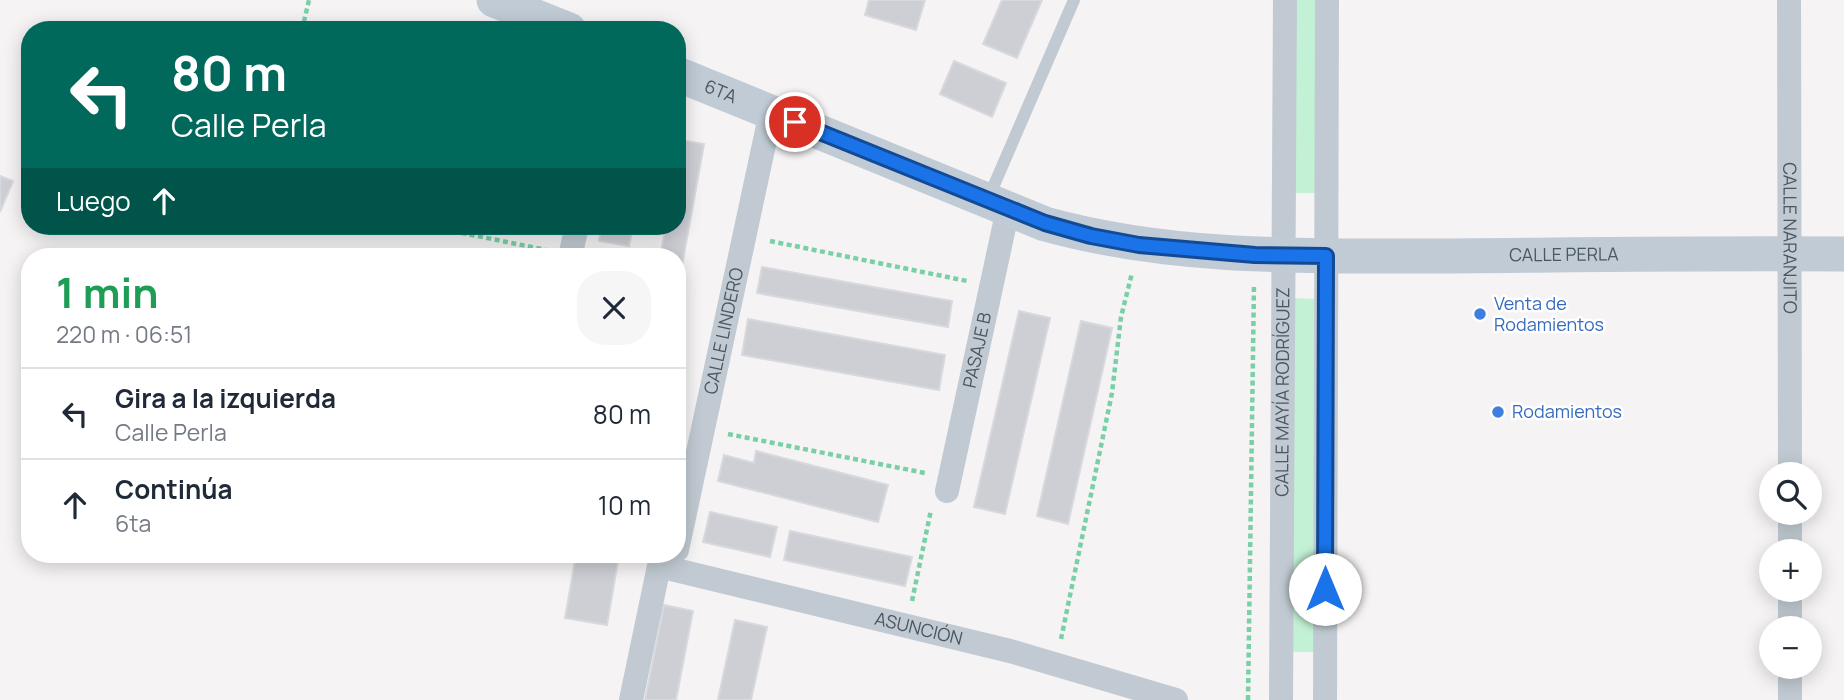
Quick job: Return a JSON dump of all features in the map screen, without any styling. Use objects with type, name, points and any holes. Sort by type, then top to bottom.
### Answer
[{"type":"main road","points":[[494,0],[546,21]]},
{"type":"main road","name":"6TA","points":[[686,78],[1056,227],[1139,245],[1269,255]]},
{"type":"main road","name":"CALLE PERLA","points":[[1269,255],[1844,254]]},
{"type":"street","name":"CALLE MAYÍA RODRÍGUEZ","points":[[1281,700],[1269,255],[1285,0]]},
{"type":"street","points":[[1325,700],[1327,0]]},
{"type":"street","name":"CALLE NARANJITO","points":[[1789,0],[1790,462]]},
{"type":"street","name":"CALLE LINDERO","points":[[686,467],[703,429],[771,112]]},
{"type":"street","name":"PASAJE B","points":[[949,485],[992,286],[998,205]]},
{"type":"street","name":"CALLE LINDERO","points":[[631,700],[670,563]]},
{"type":"street","name":"ASUNCIÓN","points":[[682,563],[906,626],[1056,664],[1176,700]]},
{"type":"street","points":[[1790,679],[1790,700]]},
{"type":"lane","points":[[998,205],[1074,0]]},
{"type":"path","points":[[304,21],[309,0]]},
{"type":"path","points":[[471,235],[533,248]]},
{"type":"path","points":[[744,235],[992,286]]},
{"type":"path","points":[[1056,664],[1112,393],[1121,317],[1139,245]]},
{"type":"path","points":[[1248,700],[1269,255]]},
{"type":"path","points":[[703,429],[949,485],[932,507],[906,626]]},
{"type":"green space","points":[[1293,0],[1318,0],[1317,193],[1291,193]]},
{"type":"green space","points":[[1292,298],[1317,299],[1314,652],[1289,652]]},
{"type":"building","points":[[869,0],[925,0],[916,30],[865,15]]},
{"type":"building","points":[[1002,0],[1042,0],[1017,58],[983,44]]},
{"type":"building","points":[[954,61],[1006,83],[992,117],[940,94]]},
{"type":"building","points":[[686,141],[704,144],[685,248],[662,248],[664,235],[686,235]]},
{"type":"building","points":[[0,176],[13,181],[0,212]]},
{"type":"building","points":[[600,235],[631,235],[629,246],[599,241]]},
{"type":"building","points":[[762,267],[952,301],[948,327],[757,293]]},
{"type":"building","points":[[1019,311],[1050,318],[1005,514],[974,507]]},
{"type":"building","points":[[748,319],[945,355],[939,390],[742,355]]},
{"type":"building","points":[[1081,321],[1112,328],[1068,524],[1037,516]]},
{"type":"building","points":[[756,451],[888,485],[878,522],[718,481],[724,455],[754,463]]},
{"type":"building","points":[[710,512],[777,527],[770,557],[703,542]]},
{"type":"building","points":[[790,531],[912,557],[905,586],[784,560]]},
{"type":"building","points":[[575,563],[618,563],[607,625],[565,618]]},
{"type":"building","points":[[664,605],[693,611],[676,700],[645,700]]},
{"type":"building","points":[[735,620],[767,627],[751,700],[718,700]]},
{"type":"place","name":"Venta de Rodamientos","points":[[1480,314]]},
{"type":"place","name":"Rodamientos","points":[[1498,412]]},
{"type":"route","points":[[795,122],[1045,223],[1091,236],[1139,245],[1255,255],[1326,256],[1325,589]]}]
